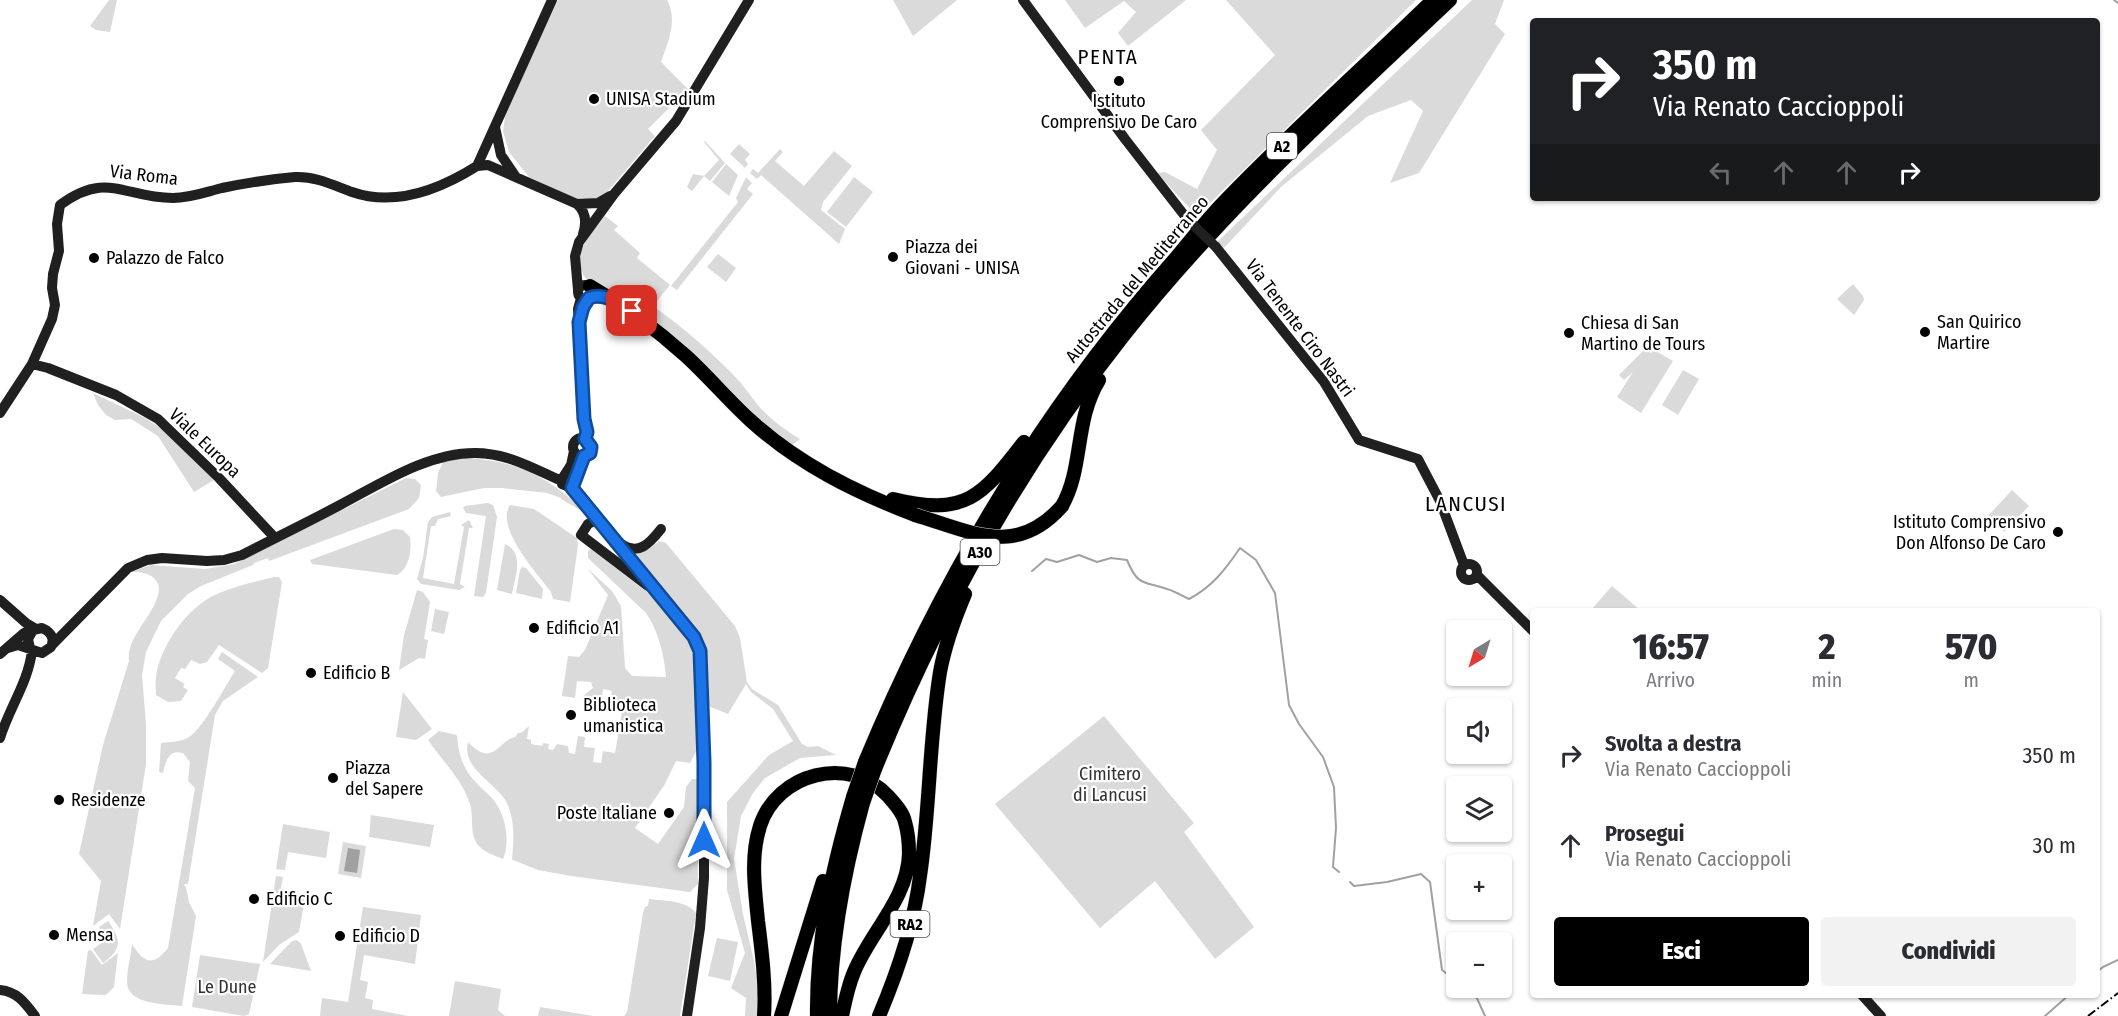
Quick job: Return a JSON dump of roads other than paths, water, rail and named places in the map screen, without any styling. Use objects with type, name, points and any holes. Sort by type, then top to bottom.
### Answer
[{"type":"highway","name":"Autostrada del Mediterraneo","points":[[914,664],[968,550],[1008,482],[1089,363],[1138,300],[1221,205],[1433,0]]},
{"type":"highway","name":"Autostrada del Mediterraneo","points":[[1048,440],[1074,401],[1125,334],[1228,215],[1310,132],[1450,0]]},
{"type":"highway","points":[[805,461],[818,472],[879,502],[915,515],[986,535],[1016,536],[1032,531],[1048,522],[1062,506],[1072,483],[1082,423],[1091,394],[1098,382],[1130,339],[1216,236],[1228,215]]},
{"type":"highway","points":[[586,292],[614,300],[632,311],[686,356],[750,421],[774,441],[805,461],[847,481],[894,499],[938,506],[960,503],[986,486],[1012,458],[1062,392],[1089,363]]},
{"type":"highway","name":"A30","points":[[817,1016],[817,984],[825,911],[842,833],[914,664],[1017,487],[1048,440]]},
{"type":"highway","name":"RA2","points":[[879,1016],[898,969],[911,923],[920,878],[934,724],[940,672],[947,643],[968,586],[1040,460],[1048,440]]},
{"type":"highway","points":[[764,1016],[763,968],[754,883],[754,859],[760,826],[772,802],[793,783],[814,775],[838,772],[853,774],[869,781],[883,790],[898,806],[905,821],[909,856],[900,892],[854,972],[842,1016]]},
{"type":"highway","name":"A30","points":[[830,1016],[830,994],[841,892],[858,800]]},
{"type":"highway","points":[[781,1016],[825,875],[842,833]]},
{"type":"street","points":[[552,0],[477,166],[488,165],[577,204],[583,210],[585,218],[586,226],[583,235]]},
{"type":"street","points":[[572,488],[584,419],[579,322],[586,292],[576,265],[579,242],[614,194],[676,121],[749,0]]},
{"type":"street","name":"Via Tenente Ciro Nastri","points":[[1023,0],[1125,139],[1188,219],[1216,247],[1324,382],[1359,440],[1418,459],[1440,501],[1464,565],[1461,571],[1464,578],[1471,580],[1477,575],[1530,628]]},
{"type":"street","points":[[495,126],[501,155],[516,178]]},
{"type":"street","name":"Via Roma","points":[[0,414],[32,364],[52,319],[55,305],[52,288],[59,251],[57,224],[60,205],[97,186],[162,198],[176,198],[238,185],[304,177],[328,182],[371,197],[403,198],[428,190],[477,166]]},
{"type":"street","points":[[577,204],[598,203],[614,194]]},
{"type":"street","name":"Viale Europa","points":[[32,364],[116,395],[158,419],[219,478],[275,538]]},
{"type":"street","points":[[580,447],[572,465],[562,479],[562,484],[572,488],[613,537],[694,637],[700,651],[704,762],[703,900],[687,1016]]},
{"type":"street","points":[[20,689],[50,648],[75,620],[128,568],[147,560],[224,560],[242,555],[398,475],[447,456],[476,453],[501,456],[530,465],[557,479],[562,479]]},
{"type":"street","points":[[605,528],[594,521],[588,524],[581,535],[662,598]]},
{"type":"street","points":[[613,537],[630,549],[642,549],[661,529]]},
{"type":"street","points":[[605,554],[613,547],[613,537]]},
{"type":"street","points":[[0,600],[26,623],[51,634],[50,648]]},
{"type":"street","points":[[4,651],[24,633],[75,620]]},
{"type":"street","points":[[0,738],[27,673],[31,649],[27,639],[37,629]]},
{"type":"street","points":[[4,651],[18,645],[42,653],[50,648]]},
{"type":"street","points":[[0,990],[9,991],[23,999],[35,1016]]},
{"type":"street","points":[[1865,998],[1881,1016]]},
{"type":"waterway","points":[[2114,0],[2118,3]]},
{"type":"waterway","points":[[1032,571],[1046,559],[1057,562],[1079,555],[1097,562],[1111,558],[1127,560],[1135,575],[1142,582],[1170,590],[1189,599],[1218,577],[1240,548],[1256,560],[1275,593],[1289,705],[1299,724],[1323,757],[1334,787],[1336,828],[1333,867],[1339,872]]},
{"type":"waterway","points":[[1350,882],[1354,886],[1387,882],[1421,874],[1430,882],[1442,970],[1446,973]]},
{"type":"waterway","points":[[2100,970],[2118,960]]},
{"type":"waterway","points":[[1477,998],[1485,1016]]},
{"type":"waterway","points":[[2045,1016],[2065,998]]},
{"type":"railway","points":[[2088,1016],[2118,993]]},
{"type":"place","name":"Istituto Comprensivo De Caro","points":[[1119,81]]},
{"type":"place","name":"UNISA Stadium","points":[[594,99]]},
{"type":"place","name":"Piazza dei Giovani - UNISA","points":[[893,257]]},
{"type":"place","name":"Palazzo de Falco","points":[[94,258]]},
{"type":"place","name":"San Quirico Martire","points":[[1925,332]]},
{"type":"place","name":"Chiesa di San Martino de Tours","points":[[1569,333]]},
{"type":"place","name":"Istituto Comprensivo Don Alfonso De Caro","points":[[2058,532]]},
{"type":"place","name":"Edificio A1","points":[[534,628]]},
{"type":"place","name":"Edificio B","points":[[311,673]]},
{"type":"place","name":"Biblioteca umanistica","points":[[571,715]]},
{"type":"place","name":"Piazza del Sapere","points":[[333,778]]},
{"type":"place","name":"Residenze","points":[[59,800]]},
{"type":"place","name":"Poste Italiane","points":[[669,813]]},
{"type":"place","name":"Edificio C","points":[[254,899]]},
{"type":"place","name":"Mensa","points":[[54,935]]},
{"type":"place","name":"Edificio D","points":[[340,936]]},
{"type":"district","name":"PENTA","points":[[1108,57]]},
{"type":"district","name":"LANCUSI","points":[[1466,504]]},
{"type":"park label","name":"Cimitero di Lancusi","points":[[1110,784]]},
{"type":"park label","name":"Le Dune","points":[[227,987]]}]
